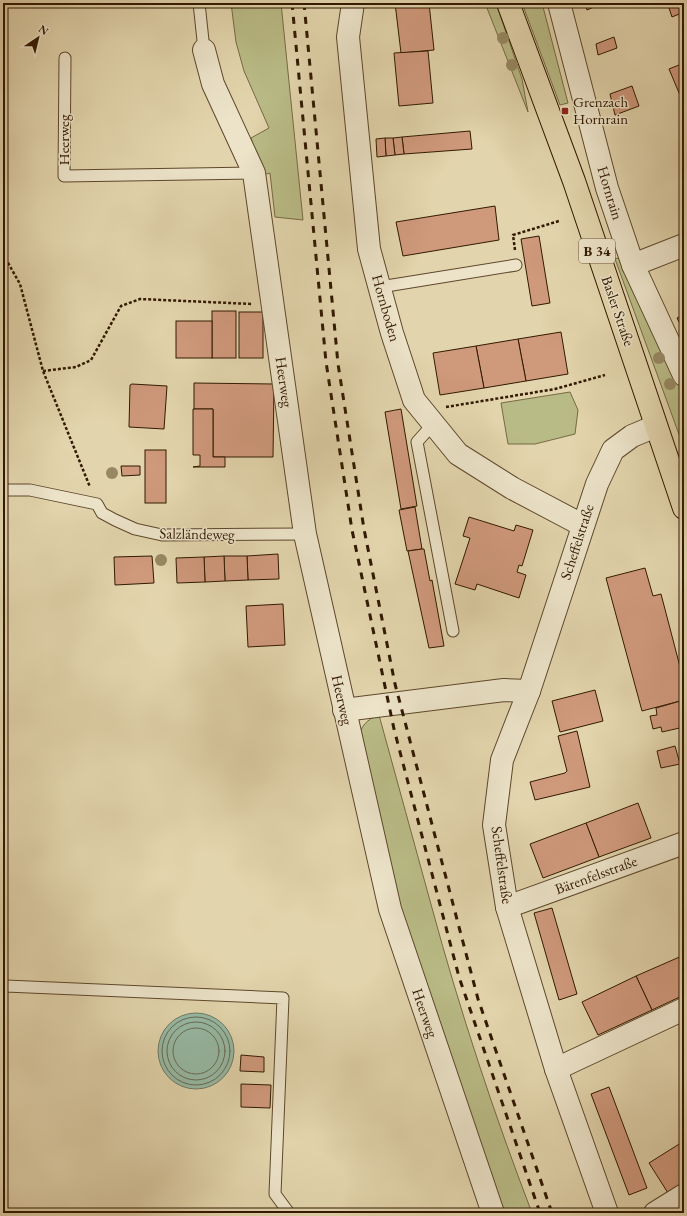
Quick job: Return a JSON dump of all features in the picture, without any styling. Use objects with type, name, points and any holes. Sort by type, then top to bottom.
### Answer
[{"type":"main road","name":"Basler Straße","points":[[508,3],[574,181],[684,508]]},
{"type":"street","name":"Hornboden","points":[[353,3],[348,36],[369,249],[392,334],[414,400],[458,454],[512,488],[582,525]]},
{"type":"street","name":"Hornrain","points":[[558,3],[607,188],[633,265],[684,375]]},
{"type":"street","name":"Heerweg","points":[[204,50],[213,84],[254,173],[305,534],[390,909],[493,1213]]},
{"type":"street","points":[[633,265],[684,245]]},
{"type":"street","name":"Scheffelstraße","points":[[607,1213],[556,1069],[507,907],[494,825],[502,760],[528,691],[582,525],[597,484],[614,450],[632,436],[656,426]]},
{"type":"street","points":[[344,710],[504,690],[528,691]]},
{"type":"street","name":"Bärenfelsstraße","points":[[507,907],[684,843]]},
{"type":"street","points":[[556,1069],[684,1010]]},
{"type":"street","points":[[655,1213],[684,1195]]},
{"type":"lane","points":[[199,3],[204,50]]},
{"type":"lane","name":"Heerweg","points":[[65,58],[64,176],[254,173]]},
{"type":"lane","points":[[380,287],[516,265]]},
{"type":"lane","points":[[429,419],[417,442],[453,631]]},
{"type":"lane","points":[[3,490],[30,490],[97,504]]},
{"type":"lane","name":"Salzländeweg","points":[[97,504],[102,513],[114,520],[135,529],[162,535],[305,534]]},
{"type":"lane","points":[[3,987],[283,998],[275,1194],[289,1213]]},
{"type":"path","points":[[516,265],[513,235],[559,221]]},
{"type":"path","points":[[3,254],[20,284],[43,371],[97,504]]},
{"type":"path","points":[[43,371],[76,367],[91,360],[121,306],[140,299],[273,304]]},
{"type":"path","points":[[429,419],[433,409],[555,389],[605,376]]},
{"type":"shaded area","points":[[231,3],[281,3],[303,220],[275,217],[270,173],[263,175],[251,138],[269,128],[244,71],[236,42]]},
{"type":"shaded area","points":[[485,3],[496,3],[522,79],[528,112]]},
{"type":"shaded area","points":[[522,3],[542,3],[568,103],[560,105]]},
{"type":"shaded area","points":[[621,257],[667,358],[684,388],[684,448],[615,259]]},
{"type":"shaded area","points":[[570,392],[578,410],[575,434],[535,444],[508,444],[501,403]]},
{"type":"shaded area","points":[[379,715],[454,985],[504,1138],[532,1213],[501,1213],[455,1084],[399,901],[358,738],[365,724]]},
{"type":"water","points":[[189,1013],[203,1013],[217,1019],[228,1030],[234,1044],[234,1058],[231,1066],[223,1078],[217,1083],[203,1089],[189,1089],[175,1083],[164,1072],[158,1058],[158,1044],[164,1030],[175,1019]]},
{"type":"building","points":[[395,3],[429,3],[434,50],[401,53]]},
{"type":"building","points":[[585,3],[603,3],[587,10]]},
{"type":"building","points":[[661,3],[684,3],[684,12],[672,17],[668,5],[663,7]]},
{"type":"building","points":[[614,37],[617,48],[598,55],[596,44]]},
{"type":"building","points":[[428,51],[433,103],[399,106],[394,53]]},
{"type":"building","points":[[684,63],[684,99],[682,100],[669,69]]},
{"type":"building","points":[[632,86],[639,106],[615,115],[610,94]]},
{"type":"building","points":[[470,131],[472,149],[404,154],[402,137]]},
{"type":"building","points":[[402,137],[404,154],[395,155],[393,138]]},
{"type":"building","points":[[385,138],[393,138],[395,155],[386,156]]},
{"type":"building","points":[[385,138],[386,156],[377,157],[376,139]]},
{"type":"building","points":[[495,206],[499,240],[403,256],[396,222]]},
{"type":"building","points":[[539,236],[550,303],[532,306],[521,239]]},
{"type":"building","points":[[212,311],[236,311],[236,358],[212,358]]},
{"type":"building","points":[[239,312],[263,312],[263,358],[239,358]]},
{"type":"building","points":[[684,314],[684,332],[677,318]]},
{"type":"building","points":[[176,321],[212,321],[212,358],[176,358]]},
{"type":"building","points":[[561,332],[568,374],[526,381],[518,339]]},
{"type":"building","points":[[518,339],[526,381],[484,388],[476,346]]},
{"type":"building","points":[[476,346],[484,388],[440,395],[433,353]]},
{"type":"building","points":[[194,383],[274,384],[273,457],[213,457],[213,409],[194,409]]},
{"type":"building","points":[[130,385],[167,386],[164,429],[129,427]]},
{"type":"building","points":[[193,409],[213,409],[213,457],[225,457],[225,467],[193,467],[200,466],[200,455],[193,455]]},
{"type":"building","points":[[401,409],[417,506],[401,509],[385,412]]},
{"type":"building","points":[[145,450],[166,450],[166,503],[145,503]]},
{"type":"building","points":[[121,466],[140,466],[140,475],[122,476]]},
{"type":"building","points":[[415,507],[422,549],[407,551],[399,510]]},
{"type":"building","points":[[469,517],[514,531],[516,525],[533,530],[522,566],[519,565],[517,572],[526,575],[519,598],[477,584],[475,590],[455,584],[470,538],[463,536]]},
{"type":"building","points":[[424,549],[430,581],[432,580],[444,646],[429,648],[408,551]]},
{"type":"building","points":[[278,554],[279,579],[248,580],[247,556]]},
{"type":"building","points":[[152,556],[154,583],[115,585],[114,557]]},
{"type":"building","points":[[224,556],[247,556],[248,580],[225,581]]},
{"type":"building","points":[[224,556],[225,581],[205,582],[204,557]]},
{"type":"building","points":[[204,557],[205,582],[177,583],[176,558]]},
{"type":"building","points":[[645,568],[653,596],[661,594],[684,682],[684,700],[642,711],[606,578]]},
{"type":"building","points":[[283,604],[285,645],[248,647],[246,606]]},
{"type":"building","points":[[595,690],[603,721],[560,732],[552,701]]},
{"type":"building","points":[[684,700],[684,727],[662,732],[661,727],[653,729],[650,716],[657,715],[656,708]]},
{"type":"building","points":[[577,731],[590,787],[535,800],[530,782],[565,773],[567,771],[558,736]]},
{"type":"building","points":[[675,746],[680,764],[661,768],[657,751]]},
{"type":"building","points":[[638,803],[651,838],[599,857],[586,823]]},
{"type":"building","points":[[586,823],[599,857],[543,878],[530,844]]},
{"type":"building","points":[[552,908],[577,994],[559,1000],[534,913]]},
{"type":"building","points":[[684,955],[684,995],[652,1010],[636,976]]},
{"type":"building","points":[[636,976],[652,1010],[598,1035],[582,1002]]},
{"type":"building","points":[[241,1055],[264,1057],[264,1072],[240,1071]]},
{"type":"building","points":[[241,1084],[271,1085],[270,1108],[241,1107]]},
{"type":"building","points":[[609,1087],[647,1188],[629,1195],[591,1094]]},
{"type":"building","points":[[684,1141],[684,1183],[668,1193],[649,1163]]},
{"type":"railway","points":[[292,3],[326,362],[352,530],[394,729],[459,977],[540,1213]]},
{"type":"railway","points":[[304,3],[338,364],[364,529],[395,684],[478,999],[552,1213]]},
{"type":"place","name":"Grenzach Hornrain","points":[[565,111]]}]
